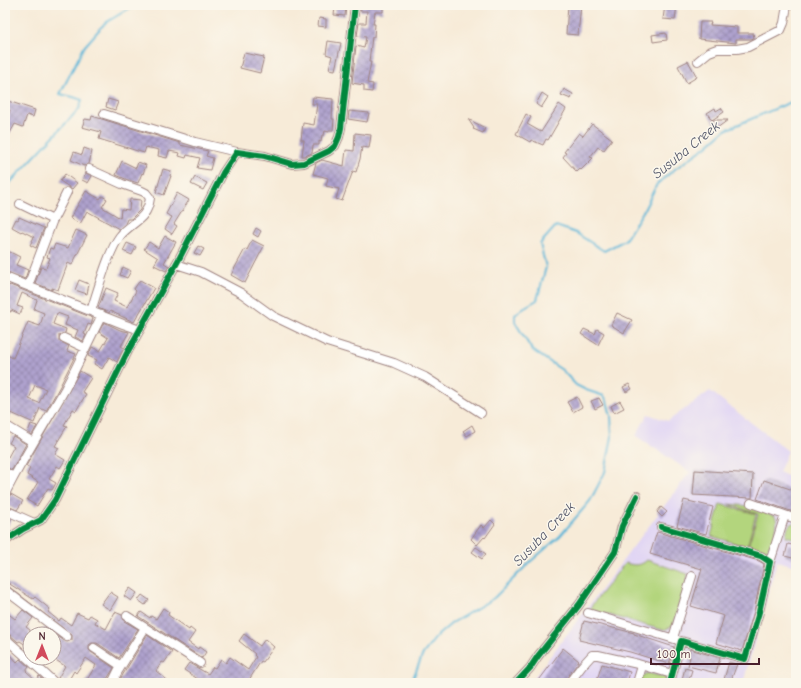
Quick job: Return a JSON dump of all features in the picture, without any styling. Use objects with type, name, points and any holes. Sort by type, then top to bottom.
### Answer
[{"type":"street","points":[[104,114],[195,142],[298,164],[304,163],[329,151],[335,146],[339,137],[355,5]]},
{"type":"street","points":[[698,61],[709,52],[717,49],[737,49],[748,47],[781,30],[784,23],[787,5]]},
{"type":"street","points":[[5,541],[9,535],[41,520],[54,500],[140,330],[223,172],[237,152]]},
{"type":"street","points":[[89,169],[122,184],[142,191],[150,198],[149,204],[142,218],[131,225],[120,236],[111,252],[91,311]]},
{"type":"street","points":[[28,286],[53,220],[67,192]]},
{"type":"street","points":[[20,204],[53,220]]},
{"type":"street","points":[[176,264],[201,272],[241,293],[272,316],[327,342],[394,363],[425,377],[481,413]]},
{"type":"street","points":[[5,276],[140,330]]},
{"type":"street","points":[[5,494],[33,442],[66,388],[102,315]]},
{"type":"street","points":[[64,338],[85,348]]},
{"type":"street","points":[[5,425],[33,442]]},
{"type":"street","points":[[5,472],[13,477]]},
{"type":"street","points":[[516,683],[530,668],[579,605],[615,552],[622,526],[637,496]]},
{"type":"street","points":[[751,503],[796,519]]},
{"type":"street","points":[[5,510],[34,523]]},
{"type":"street","points":[[588,613],[745,659],[759,612],[770,562],[785,515]]},
{"type":"street","points":[[661,527],[761,556],[770,562]]},
{"type":"street","points":[[670,683],[677,639],[692,576]]},
{"type":"street","points":[[5,590],[67,637]]},
{"type":"street","points":[[127,616],[200,663]]},
{"type":"street","points":[[112,683],[145,628]]},
{"type":"street","points":[[5,638],[55,683]]},
{"type":"street","points":[[94,648],[121,666]]},
{"type":"street","points":[[569,683],[592,655],[598,654],[672,674]]},
{"type":"street","points":[[637,683],[642,666]]},
{"type":"shaded area","points":[[710,391],[788,451],[779,472],[796,480],[796,566],[777,561],[743,683],[530,683],[690,472],[636,436],[648,414],[668,421]]},
{"type":"green space","points":[[720,504],[756,514],[747,547],[711,536]]},
{"type":"green space","points":[[728,504],[749,506],[775,516],[777,524],[775,533],[767,550],[748,546],[758,514]]},
{"type":"green space","points":[[794,523],[796,524],[796,539],[786,536],[789,526]]},
{"type":"green space","points":[[647,560],[688,574],[674,624],[672,626],[667,629],[659,629],[591,610],[592,605],[625,563],[639,565]]},
{"type":"green space","points":[[647,673],[666,677],[665,683],[640,683],[642,676]]},
{"type":"building","points":[[338,5],[346,5],[345,16],[334,15],[335,8],[338,8]]},
{"type":"building","points":[[360,5],[383,5],[383,12],[375,12],[373,24],[375,24],[374,37],[372,37],[369,62],[371,62],[367,83],[373,84],[372,92],[364,91],[364,85],[352,83],[356,46],[364,48],[366,37],[357,36],[359,23],[366,23],[367,11],[360,11]]},
{"type":"building","points":[[568,5],[581,5],[578,35],[566,34]]},
{"type":"building","points":[[665,5],[677,5],[675,20],[663,19]]},
{"type":"building","points":[[319,18],[326,19],[326,27],[318,26]]},
{"type":"building","points":[[700,22],[711,22],[710,25],[737,27],[737,33],[753,33],[754,38],[736,39],[736,43],[699,39]]},
{"type":"building","points":[[666,33],[667,40],[653,42],[652,35]]},
{"type":"building","points":[[328,41],[341,43],[335,70],[329,69],[332,56],[326,54]]},
{"type":"building","points":[[244,53],[264,57],[260,73],[240,68]]},
{"type":"building","points":[[688,61],[697,77],[687,83],[678,66]]},
{"type":"building","points":[[564,89],[573,94],[571,99],[561,95]]},
{"type":"building","points":[[542,93],[548,97],[541,108],[536,104]]},
{"type":"building","points":[[313,97],[333,99],[333,130],[329,130],[329,132],[325,131],[324,135],[322,135],[321,142],[319,141],[319,145],[313,145],[312,153],[302,156],[304,140],[301,140],[303,123],[314,125],[317,104],[312,104]]},
{"type":"building","points":[[108,99],[118,102],[115,110],[106,107]]},
{"type":"building","points":[[5,100],[35,110],[33,117],[27,115],[23,127],[15,124],[5,142],[5,125],[10,110],[5,109]]},
{"type":"building","points":[[559,104],[566,109],[548,140],[546,139],[543,145],[531,140],[530,142],[516,134],[526,114],[531,117],[527,124],[541,132]]},
{"type":"building","points":[[715,108],[716,111],[721,108],[724,112],[712,120],[728,120],[717,128],[707,113]]},
{"type":"building","points":[[349,111],[369,113],[367,122],[348,119]]},
{"type":"building","points":[[92,116],[180,143],[180,145],[208,151],[206,156],[213,158],[210,170],[197,168],[200,158],[187,155],[186,158],[179,156],[180,153],[169,151],[167,158],[158,156],[159,150],[146,147],[144,153],[99,139],[101,132],[82,127],[85,119],[91,120]]},
{"type":"building","points":[[468,119],[485,128],[483,133],[473,129],[474,128]]},
{"type":"building","points":[[592,124],[612,139],[604,150],[598,147],[590,157],[593,158],[577,172],[563,157],[566,153],[564,152],[579,133],[583,136]]},
{"type":"building","points":[[355,133],[371,135],[369,148],[362,147],[356,172],[353,171],[342,201],[336,199],[339,189],[326,186],[328,178],[313,174],[316,163],[322,160],[344,166],[346,150],[354,151]]},
{"type":"building","points":[[84,148],[92,151],[89,164],[84,166],[71,160],[74,152],[82,155]]},
{"type":"building","points":[[122,161],[136,168],[138,162],[146,165],[138,183],[116,175]]},
{"type":"building","points":[[163,169],[171,171],[171,176],[164,195],[156,192]]},
{"type":"building","points":[[86,173],[92,176],[88,183],[82,180]]},
{"type":"building","points":[[65,174],[77,183],[72,189],[60,181]]},
{"type":"building","points":[[195,177],[207,183],[203,190],[191,184]]},
{"type":"building","points":[[86,191],[100,199],[102,196],[107,199],[102,207],[120,218],[121,209],[129,210],[130,199],[141,200],[140,210],[131,219],[127,219],[125,224],[119,229],[87,211],[80,224],[70,218]]},
{"type":"building","points":[[177,193],[189,200],[174,224],[177,226],[172,234],[165,229],[172,217],[166,214]]},
{"type":"building","points":[[19,217],[44,228],[36,248],[30,245],[34,237],[12,227],[16,219],[18,220]]},
{"type":"building","points":[[256,228],[261,231],[258,237],[253,234]]},
{"type":"building","points":[[76,230],[87,235],[72,265],[68,263],[58,290],[52,288],[52,290],[35,283],[41,267],[46,268],[50,258],[47,257],[50,248],[53,249],[55,244],[68,248]]},
{"type":"building","points":[[165,236],[176,242],[164,263],[169,266],[166,271],[154,265],[158,258],[144,249],[149,242],[158,248]]},
{"type":"building","points":[[252,240],[264,246],[245,283],[231,275],[245,249],[247,250]]},
{"type":"building","points":[[127,243],[136,247],[132,255],[123,251]]},
{"type":"building","points":[[198,246],[204,249],[200,256],[194,253]]},
{"type":"building","points":[[8,251],[20,257],[16,265],[28,270],[25,279],[5,271],[5,258]]},
{"type":"building","points":[[123,267],[131,271],[127,278],[120,275]]},
{"type":"building","points":[[79,280],[89,284],[87,294],[75,290]]},
{"type":"building","points":[[140,280],[154,288],[134,322],[110,311],[109,313],[98,308],[106,288],[118,293],[114,301],[127,307],[136,291],[134,289]]},
{"type":"building","points":[[5,285],[10,285],[93,318],[91,325],[88,324],[83,341],[75,337],[78,330],[65,325],[68,317],[57,313],[53,324],[66,329],[65,333],[59,335],[59,341],[69,346],[67,351],[76,354],[46,411],[40,408],[34,423],[11,413],[8,420],[5,420],[5,354],[13,358],[28,322],[40,326],[44,313],[34,309],[37,300],[22,293],[17,306],[23,308],[20,314],[11,310],[11,312],[5,310]],"holes":[[[35,385],[46,389],[39,403],[29,399]]]},
{"type":"building","points":[[617,313],[632,320],[624,333],[611,325]]},
{"type":"building","points":[[104,322],[120,330],[129,332],[121,346],[124,348],[117,362],[109,357],[102,369],[94,364],[97,360],[88,356],[92,347],[100,351],[108,338],[99,332]]},
{"type":"building","points":[[584,329],[595,334],[597,329],[604,333],[598,345],[581,334]]},
{"type":"building","points":[[80,371],[91,378],[82,392],[86,394],[76,411],[73,409],[64,425],[67,426],[55,446],[59,448],[55,454],[65,460],[60,468],[57,466],[49,479],[56,483],[52,490],[48,488],[37,506],[27,500],[38,482],[27,475],[30,468],[26,466]]},
{"type":"building","points":[[629,384],[632,389],[626,392],[623,387]]},
{"type":"building","points":[[577,397],[582,407],[573,412],[567,402]]},
{"type":"building","points":[[599,398],[603,405],[595,409],[591,401]]},
{"type":"building","points":[[620,401],[624,408],[614,413],[611,406]]},
{"type":"building","points":[[31,424],[37,426],[32,435],[28,432]]},
{"type":"building","points":[[472,425],[475,431],[467,436],[463,431]]},
{"type":"building","points":[[13,436],[26,444],[12,470],[5,467],[5,455],[8,457],[14,446],[9,443]]},
{"type":"building","points":[[695,470],[753,474],[752,498],[693,495]]},
{"type":"building","points":[[764,480],[796,491],[796,513],[757,499]]},
{"type":"building","points":[[11,494],[23,501],[17,510],[5,505],[5,499]]},
{"type":"building","points":[[684,500],[713,507],[706,534],[677,526]]},
{"type":"building","points":[[661,507],[667,512],[662,517],[657,512]]},
{"type":"building","points":[[5,516],[11,519],[5,532]]},
{"type":"building","points":[[491,520],[495,524],[485,538],[484,537],[477,545],[471,539],[481,525],[484,528]]},
{"type":"building","points":[[657,532],[759,561],[764,564],[754,611],[742,651],[716,643],[724,616],[691,606],[702,569],[650,554]]},
{"type":"building","points":[[788,544],[796,546],[796,559],[785,556]]},
{"type":"building","points":[[476,547],[486,554],[482,559],[472,552]]},
{"type":"building","points":[[5,581],[33,599],[35,597],[50,609],[48,612],[59,621],[61,618],[71,625],[77,613],[88,618],[90,615],[97,619],[95,623],[106,629],[115,612],[122,615],[124,621],[138,629],[119,658],[97,643],[92,643],[89,645],[89,650],[91,652],[114,668],[105,682],[85,683],[96,665],[86,658],[76,673],[74,671],[67,683],[58,678],[65,666],[62,664],[62,639],[67,642],[72,640],[72,635],[62,626],[5,585]]},
{"type":"building","points":[[130,588],[137,593],[131,601],[124,596]]},
{"type":"building","points":[[110,592],[118,597],[110,610],[101,604]]},
{"type":"building","points":[[142,595],[149,600],[145,605],[138,600]]},
{"type":"building","points":[[163,608],[169,612],[168,615],[189,630],[190,628],[195,632],[188,642],[198,649],[199,647],[206,652],[202,658],[138,616],[141,612],[150,618],[151,616],[156,619]]},
{"type":"building","points":[[23,610],[33,618],[27,626],[22,626],[22,642],[18,642],[9,634],[5,633],[5,611],[15,619]]},
{"type":"building","points":[[584,621],[634,633],[674,647],[669,664],[630,652],[579,640]]},
{"type":"building","points":[[244,634],[260,646],[265,639],[274,647],[263,662],[261,661],[247,683],[216,683],[208,678],[204,683],[184,670],[189,663],[208,674],[213,667],[215,668],[221,659],[226,663],[230,657],[248,670],[256,657],[254,655],[255,654],[239,641]]},
{"type":"building","points":[[147,635],[172,652],[164,663],[162,662],[156,671],[166,679],[163,683],[123,683],[119,681]]},
{"type":"building","points":[[563,648],[579,661],[564,682],[537,683]]},
{"type":"building","points":[[690,649],[720,658],[716,673],[688,666]]},
{"type":"building","points":[[5,653],[8,656],[10,654],[17,662],[20,659],[22,661],[22,666],[29,667],[26,671],[36,680],[39,676],[47,683],[5,683]]},
{"type":"building","points":[[729,662],[737,664],[730,683],[723,683]]},
{"type":"building","points":[[602,664],[630,672],[627,683],[596,683]]},
{"type":"building","points":[[685,668],[692,670],[688,683],[681,683]]},
{"type":"waterway","points":[[5,188],[79,109],[82,100],[60,94],[84,47],[105,23],[135,5]]},
{"type":"waterway","name":"Susuba Creek","points":[[411,683],[423,654],[437,636],[452,623],[494,598],[530,562],[560,536],[590,501],[605,472],[612,437],[611,416],[607,401],[604,396],[576,385],[562,370],[532,350],[515,322],[515,315],[523,308],[537,300],[546,267],[540,244],[556,226],[576,233],[604,251],[625,240],[644,210],[657,184],[675,169],[707,146],[725,130],[796,100]]},
{"type":"cycle path","points":[[5,541],[23,529],[41,520],[55,500],[128,351],[179,259],[223,173],[237,152],[265,156],[292,164],[304,163],[329,151],[335,146],[341,128],[355,5]]},
{"type":"cycle path","points":[[516,683],[530,668],[579,605],[615,552],[622,526],[637,496]]},
{"type":"cycle path","points":[[661,527],[761,556],[770,562],[759,612],[745,659],[681,641],[670,683]]}]
